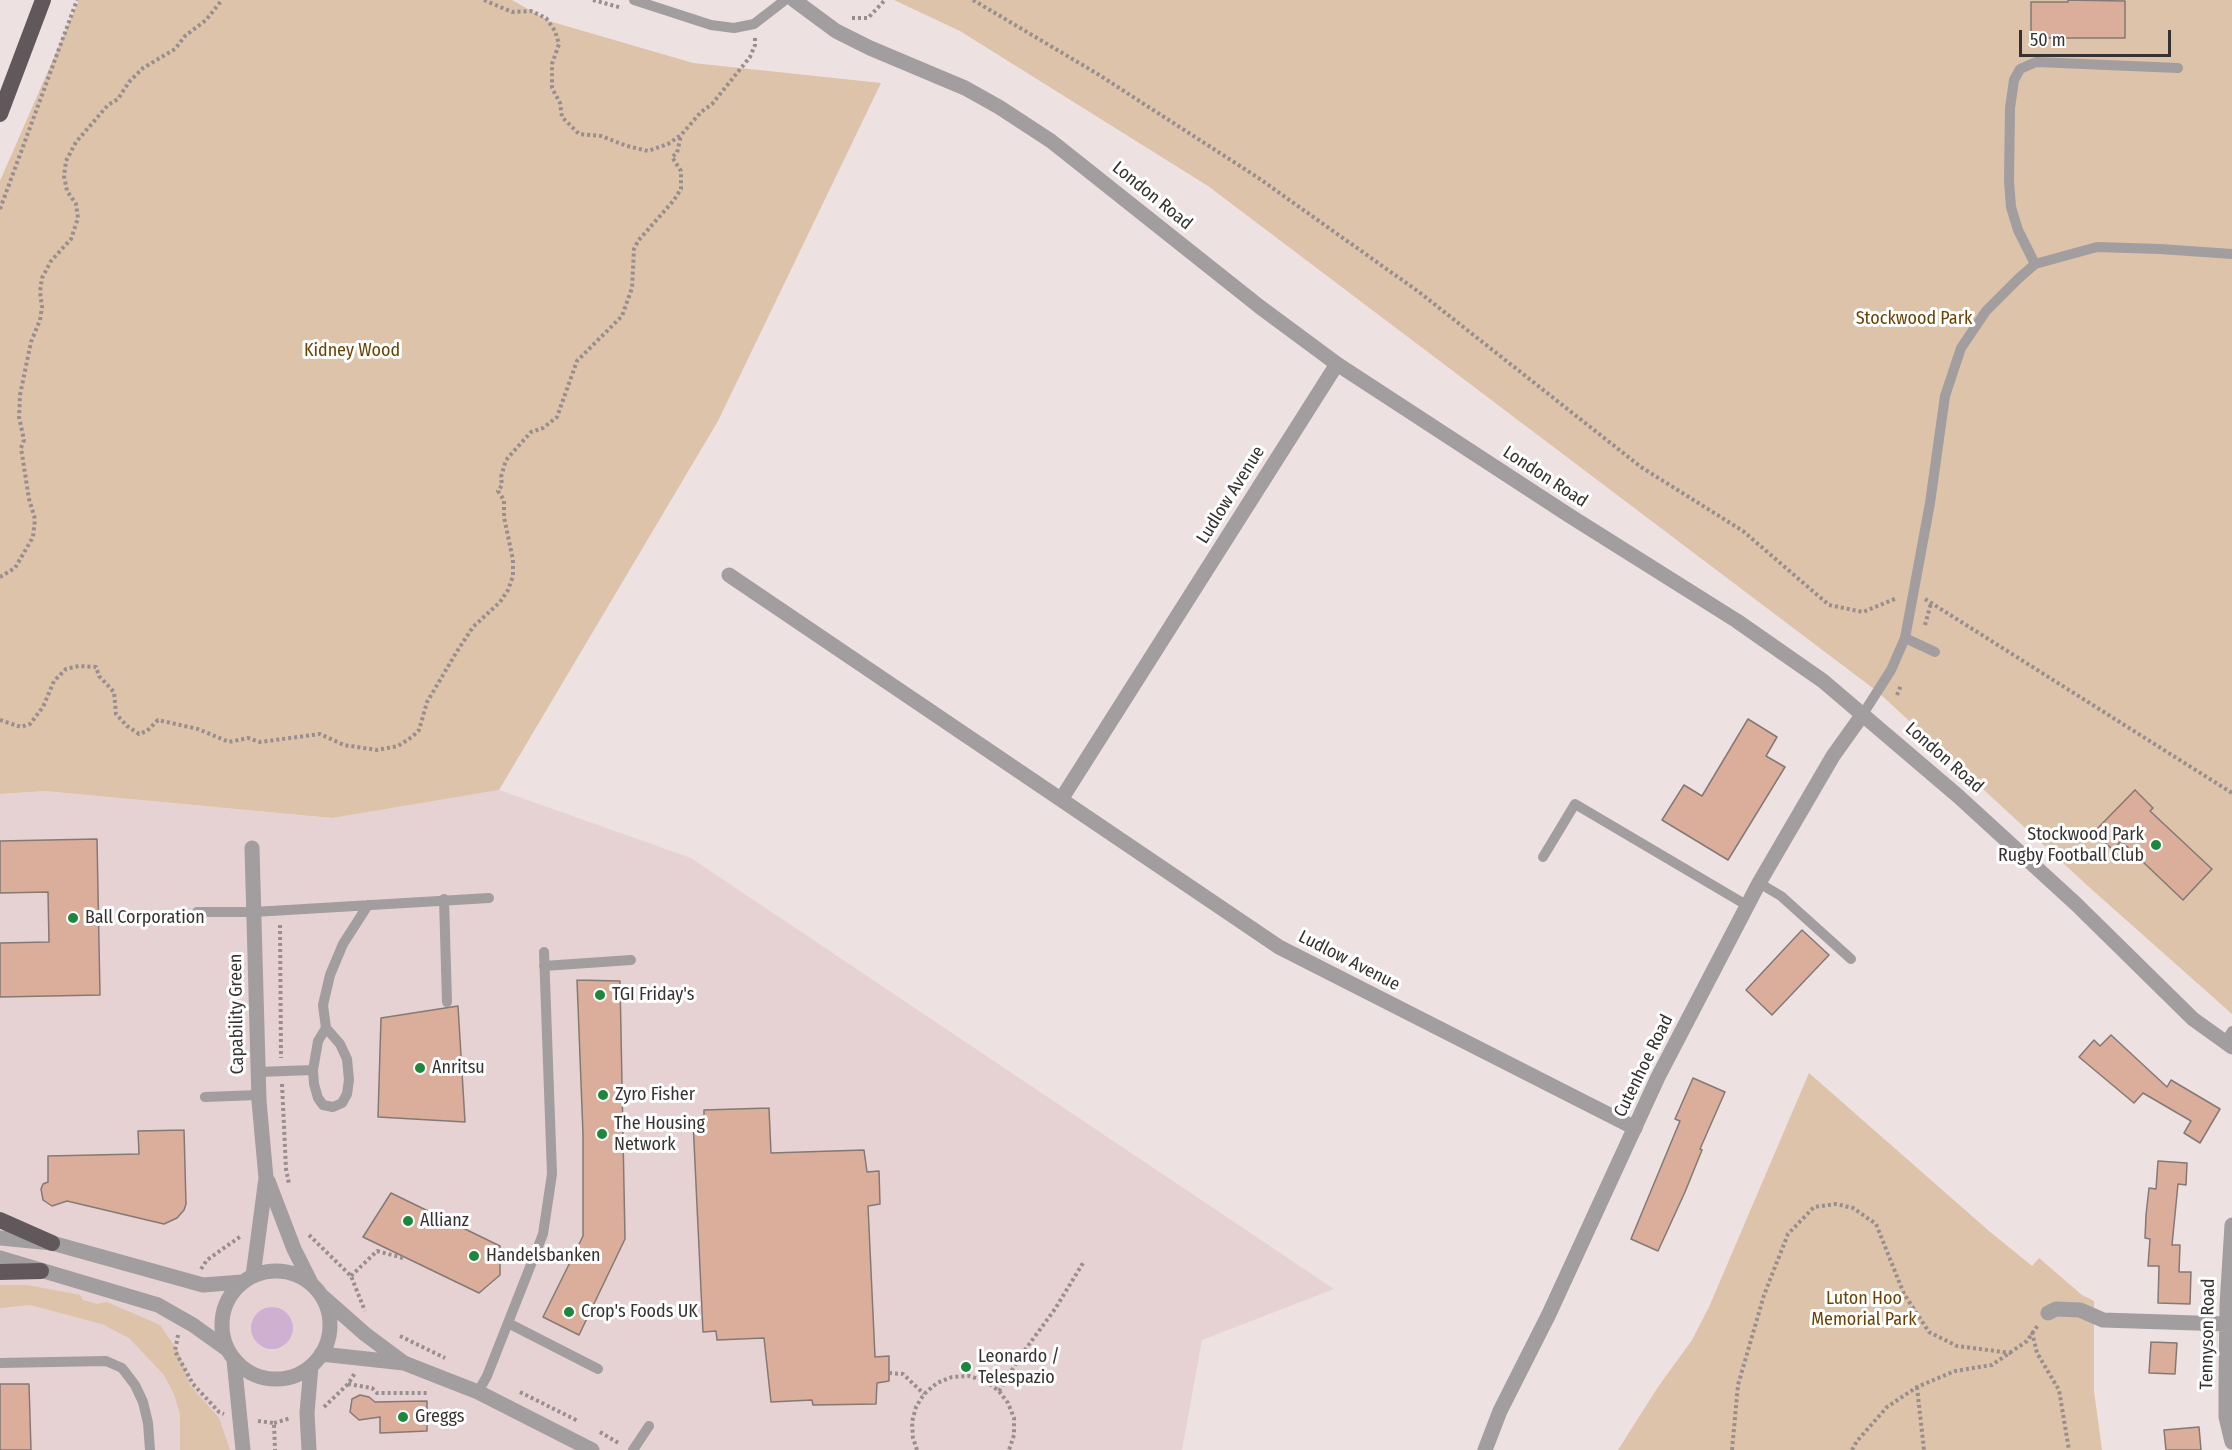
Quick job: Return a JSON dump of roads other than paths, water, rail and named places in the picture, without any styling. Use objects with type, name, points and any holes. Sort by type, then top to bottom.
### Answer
[{"type":"highway","points":[[0,114],[42,5]]},
{"type":"highway","points":[[0,1220],[52,1243]]},
{"type":"highway","points":[[0,1272],[41,1271]]},
{"type":"street","name":"London Road","points":[[794,0],[836,31],[870,48],[965,88],[999,106],[1051,141],[1260,307],[1337,364],[1570,516],[1737,621],[1823,681],[1959,796],[2076,904],[2193,1019],[2230,1040]]},
{"type":"street","name":"Ludlow Avenue","points":[[1062,798],[1337,364]]},
{"type":"street","name":"Ludlow Avenue","points":[[729,575],[1062,798],[1279,947],[1635,1128]]},
{"type":"street","name":"Cutenhoe Road","points":[[1485,1450],[1500,1411],[1549,1314],[1658,1077],[1760,883],[1833,756],[1863,714]]},
{"type":"street","name":"Capability Green","points":[[252,848],[258,1095],[267,1178]]},
{"type":"street","points":[[243,1450],[231,1355],[222,1332],[223,1314],[230,1296],[248,1279],[267,1178]]},
{"type":"street","points":[[267,1178],[294,1249],[327,1309],[330,1325],[327,1340],[316,1360],[307,1413],[309,1450]]},
{"type":"street","name":"Tennyson Road","points":[[2232,1226],[2227,1324],[2226,1417],[2232,1442]]},
{"type":"street","points":[[0,1238],[52,1243],[203,1285],[248,1279],[276,1271],[289,1272],[317,1290],[365,1334],[404,1363],[478,1392],[592,1450]]},
{"type":"street","points":[[0,1258],[158,1305],[193,1325],[231,1355],[247,1371],[263,1377],[288,1377],[316,1360],[359,1359],[404,1363]]},
{"type":"street","points":[[2048,1313],[2056,1309],[2080,1310],[2103,1320],[2227,1324]]},
{"type":"lane","points":[[634,0],[711,25],[734,28],[754,24],[785,0]]},
{"type":"lane","points":[[2035,264],[2013,218],[2009,181],[2010,108],[2014,80],[2020,69],[2036,62],[2178,68]]},
{"type":"lane","points":[[1863,714],[1891,670],[1905,638],[1930,503],[1945,396],[1961,348],[1986,311],[2035,264],[2097,247],[2232,254]]},
{"type":"lane","points":[[1905,638],[1935,652]]},
{"type":"lane","points":[[1543,857],[1575,804],[1748,906]]},
{"type":"lane","points":[[1760,883],[1781,896],[1851,958]]},
{"type":"lane","points":[[196,912],[254,912],[489,898]]},
{"type":"lane","points":[[444,900],[447,1002]]},
{"type":"lane","points":[[326,1028],[318,1041],[313,1070],[314,1084],[318,1098],[323,1105],[333,1107],[342,1103],[347,1094],[349,1080],[347,1059],[340,1044],[326,1028],[323,1005],[330,975],[343,944],[368,905]]},
{"type":"lane","points":[[478,1392],[543,1234],[552,1174],[544,952]]},
{"type":"lane","points":[[544,966],[631,960]]},
{"type":"lane","points":[[258,1072],[313,1070]]},
{"type":"lane","points":[[205,1097],[258,1095]]},
{"type":"lane","points":[[508,1323],[598,1369]]},
{"type":"lane","points":[[0,1363],[106,1361],[122,1368],[135,1385],[143,1402],[148,1423],[150,1450]]},
{"type":"lane","points":[[633,1450],[649,1426]]},
{"type":"place","name":"Stockwood Park Rugby Football Club","points":[[2156,845]]},
{"type":"place","name":"Ball Corporation","points":[[73,918]]},
{"type":"place","name":"TGI Friday's","points":[[600,995]]},
{"type":"place","name":"Anritsu","points":[[420,1068]]},
{"type":"place","name":"Zyro Fisher","points":[[603,1095]]},
{"type":"place","name":"The Housing Network","points":[[602,1134]]},
{"type":"place","name":"Allianz","points":[[408,1221]]},
{"type":"place","name":"Handelsbanken","points":[[474,1256]]},
{"type":"place","name":"Crop's Foods UK","points":[[569,1312]]},
{"type":"place","name":"Leonardo / Telespazio","points":[[966,1367]]},
{"type":"place","name":"Greggs","points":[[403,1417]]},
{"type":"park label","name":"Stockwood Park","points":[[1914,319]]},
{"type":"park label","name":"Kidney Wood","points":[[352,351]]},
{"type":"park label","name":"Luton Hoo Memorial Park","points":[[1864,1309]]}]
